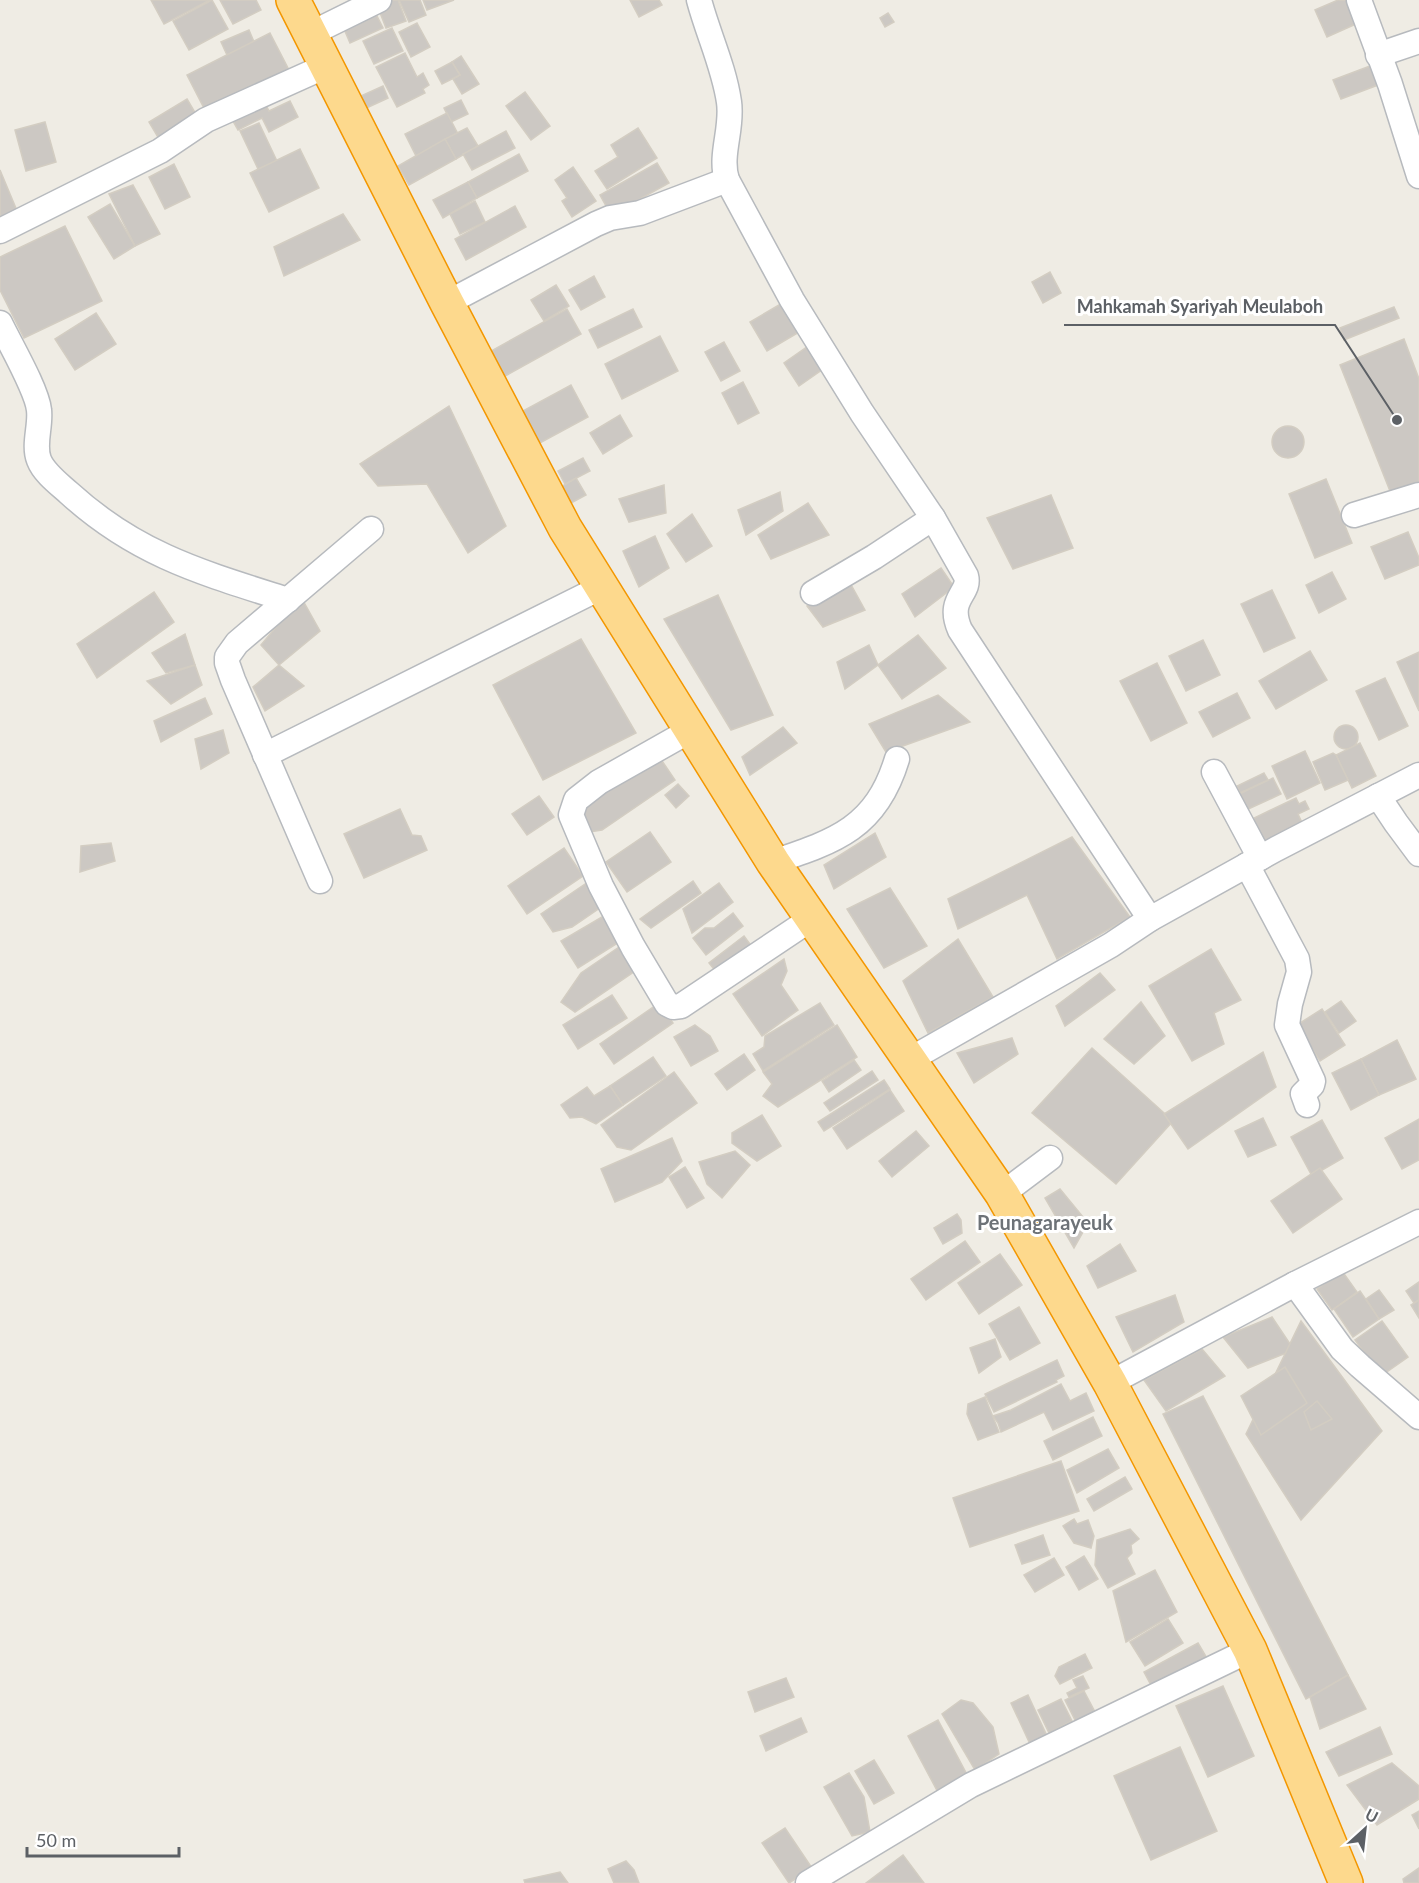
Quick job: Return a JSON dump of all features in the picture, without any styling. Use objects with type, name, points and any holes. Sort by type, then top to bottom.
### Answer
[{"type":"highway","points":[[293,0],[447,303],[565,528],[772,862],[1002,1194],[1110,1383],[1250,1650],[1346,1883]]},
{"type":"street","points":[[310,34],[379,0]]},
{"type":"street","points":[[699,0],[729,104],[729,131],[724,161],[727,180],[792,300],[862,413],[933,518],[967,579],[955,608],[960,630],[1150,919]]},
{"type":"street","points":[[1359,0],[1390,84],[1419,176]]},
{"type":"street","points":[[1378,55],[1419,41]]},
{"type":"street","points":[[0,231],[160,151],[206,120],[326,66]]},
{"type":"street","points":[[447,303],[596,224],[610,218],[640,213],[727,180]]},
{"type":"street","points":[[0,323],[37,401],[39,420],[37,454],[39,462],[54,480],[92,514],[136,543],[161,556],[195,570],[288,600]]},
{"type":"street","points":[[1354,515],[1419,495]]},
{"type":"street","points":[[813,593],[874,557],[933,518]]},
{"type":"street","points":[[320,881],[233,680],[227,657],[237,643],[371,529]]},
{"type":"street","points":[[265,755],[602,587]]},
{"type":"street","points":[[691,730],[599,782],[576,800],[570,815],[601,886],[633,947],[667,1004],[673,1007],[681,1006],[811,919]]},
{"type":"street","points":[[772,862],[823,846],[860,822],[885,792],[897,759]]},
{"type":"street","points":[[1214,772],[1255,871],[1299,965],[1287,1025],[1313,1081],[1303,1094],[1307,1105]]},
{"type":"street","points":[[909,1060],[1111,945],[1150,919],[1255,871],[1419,775]]},
{"type":"street","points":[[1380,799],[1419,854]]},
{"type":"street","points":[[1002,1194],[1050,1158]]},
{"type":"street","points":[[1110,1383],[1295,1284],[1419,1222]]},
{"type":"street","points":[[1295,1284],[1342,1349],[1419,1417]]},
{"type":"street","points":[[808,1883],[971,1785],[1250,1650]]},
{"type":"building","points":[[151,0],[210,0],[164,24]]},
{"type":"building","points":[[212,0],[228,29],[189,50],[173,21]]},
{"type":"building","points":[[220,0],[256,0],[261,10],[233,24]]},
{"type":"building","points":[[398,0],[406,21],[386,28],[377,5]]},
{"type":"building","points":[[399,0],[420,0],[426,15],[409,22]]},
{"type":"building","points":[[423,0],[454,0],[427,10]]},
{"type":"building","points":[[630,0],[659,0],[662,5],[639,17]]},
{"type":"building","points":[[1338,0],[1348,0],[1358,23],[1327,37],[1315,10]]},
{"type":"building","points":[[373,8],[383,28],[350,43],[341,22]]},
{"type":"building","points":[[888,13],[894,22],[885,27],[880,18]]},
{"type":"building","points":[[417,23],[430,47],[411,57],[399,32]]},
{"type":"building","points":[[392,28],[403,51],[374,64],[363,41]]},
{"type":"building","points":[[249,30],[254,42],[227,55],[221,42]]},
{"type":"building","points":[[270,33],[290,72],[207,114],[187,75]]},
{"type":"building","points":[[405,53],[417,77],[423,73],[429,85],[423,89],[425,93],[397,107],[376,67]]},
{"type":"building","points":[[461,56],[479,84],[462,94],[453,79],[460,75],[452,62]]},
{"type":"building","points":[[452,62],[460,75],[442,84],[435,71]]},
{"type":"building","points":[[1378,63],[1386,82],[1341,99],[1333,80]]},
{"type":"building","points":[[383,86],[388,98],[360,111],[354,99]]},
{"type":"building","points":[[525,92],[550,126],[531,140],[506,106]]},
{"type":"building","points":[[262,97],[269,111],[290,101],[298,117],[269,132],[262,118],[238,130],[229,114]]},
{"type":"building","points":[[187,99],[200,121],[162,144],[149,122]]},
{"type":"building","points":[[461,100],[468,114],[451,122],[444,108]]},
{"type":"building","points":[[447,113],[458,134],[416,156],[405,134]]},
{"type":"building","points":[[45,122],[56,162],[26,171],[15,130]]},
{"type":"building","points":[[259,123],[277,161],[258,169],[240,131]]},
{"type":"building","points":[[467,128],[478,146],[456,159],[445,139]]},
{"type":"building","points":[[638,128],[657,158],[607,189],[595,171],[618,157],[611,145]]},
{"type":"building","points":[[506,131],[515,148],[472,170],[463,154]]},
{"type":"building","points":[[445,139],[456,159],[409,185],[398,166]]},
{"type":"building","points":[[300,149],[319,188],[269,212],[250,173]]},
{"type":"building","points":[[519,154],[528,171],[477,198],[468,182]]},
{"type":"building","points":[[657,163],[669,183],[611,215],[600,195]]},
{"type":"building","points":[[174,164],[190,197],[165,209],[149,177]]},
{"type":"building","points":[[573,167],[596,201],[572,217],[562,201],[567,198],[555,180]]},
{"type":"building","points":[[0,170],[18,213],[0,221]]},
{"type":"building","points":[[468,182],[477,198],[443,218],[433,200]]},
{"type":"building","points":[[133,185],[160,234],[135,246],[109,194]]},
{"type":"building","points":[[475,201],[485,222],[460,234],[450,214]]},
{"type":"building","points":[[110,204],[135,246],[114,259],[88,217]]},
{"type":"building","points":[[515,206],[526,227],[466,260],[455,239]]},
{"type":"building","points":[[343,214],[360,240],[284,276],[274,247]]},
{"type":"building","points":[[65,226],[102,301],[24,338],[0,290],[0,257]]},
{"type":"building","points":[[1050,272],[1061,293],[1043,303],[1032,282]]},
{"type":"building","points":[[594,276],[605,297],[581,310],[569,290]]},
{"type":"building","points":[[556,285],[569,306],[544,321],[531,300]]},
{"type":"building","points":[[784,302],[801,331],[767,351],[750,322]]},
{"type":"building","points":[[1394,307],[1399,318],[1344,340],[1340,328]]},
{"type":"building","points":[[567,309],[581,334],[498,380],[484,355]]},
{"type":"building","points":[[633,309],[642,327],[598,348],[589,330]]},
{"type":"building","points":[[96,313],[116,344],[75,370],[55,339]]},
{"type":"building","points":[[660,336],[678,371],[622,399],[605,364]]},
{"type":"building","points":[[1404,339],[1419,379],[1419,482],[1390,491],[1340,365]]},
{"type":"building","points":[[724,342],[740,371],[721,381],[705,352]]},
{"type":"building","points":[[811,344],[826,367],[799,386],[784,363]]},
{"type":"building","points":[[743,382],[759,413],[738,424],[722,393]]},
{"type":"building","points":[[571,385],[588,417],[538,444],[521,412]]},
{"type":"building","points":[[449,406],[506,526],[468,553],[427,484],[378,486],[360,464]]},
{"type":"building","points":[[620,415],[632,436],[603,454],[590,433]]},
{"type":"building","points":[[1288,426],[1299,431],[1304,442],[1299,453],[1288,458],[1277,453],[1272,442],[1277,431]]},
{"type":"building","points":[[583,458],[590,471],[565,484],[558,471]]},
{"type":"building","points":[[576,478],[586,495],[560,509],[551,493]]},
{"type":"building","points":[[1326,479],[1352,543],[1315,558],[1289,494]]},
{"type":"building","points":[[664,485],[666,513],[629,522],[619,499]]},
{"type":"building","points":[[780,492],[783,511],[746,535],[738,510]]},
{"type":"building","points":[[1051,495],[1073,548],[1013,569],[987,518]]},
{"type":"building","points":[[808,503],[829,535],[771,559],[758,535]]},
{"type":"building","points":[[692,514],[712,546],[686,562],[667,534]]},
{"type":"building","points":[[1408,532],[1419,558],[1419,565],[1385,579],[1371,547]]},
{"type":"building","points":[[655,536],[669,568],[639,587],[623,551]]},
{"type":"building","points":[[941,568],[954,587],[915,617],[902,594]]},
{"type":"building","points":[[1332,572],[1346,599],[1319,613],[1306,585]]},
{"type":"building","points":[[849,581],[865,610],[823,627],[807,606]]},
{"type":"building","points":[[1272,590],[1295,638],[1264,652],[1241,604]]},
{"type":"building","points":[[154,592],[174,622],[97,678],[77,644]]},
{"type":"building","points":[[718,595],[773,715],[731,730],[664,619]]},
{"type":"building","points":[[301,597],[320,631],[279,665],[261,645]]},
{"type":"building","points":[[185,634],[195,665],[166,673],[152,653]]},
{"type":"building","points":[[918,635],[946,668],[902,699],[878,665]]},
{"type":"building","points":[[581,639],[636,733],[543,780],[493,685]]},
{"type":"building","points":[[1203,640],[1220,675],[1186,691],[1169,656]]},
{"type":"building","points":[[869,645],[878,665],[845,689],[837,662]]},
{"type":"building","points":[[1310,651],[1327,680],[1276,709],[1259,681]]},
{"type":"building","points":[[1419,652],[1419,711],[1397,662]]},
{"type":"building","points":[[1157,663],[1187,723],[1151,741],[1120,681]]},
{"type":"building","points":[[195,665],[202,685],[171,704],[147,681]]},
{"type":"building","points":[[279,665],[304,686],[265,711],[253,687]]},
{"type":"building","points":[[1385,678],[1408,726],[1379,740],[1356,691]]},
{"type":"building","points":[[1237,693],[1250,718],[1213,737],[1199,712]]},
{"type":"building","points":[[938,695],[970,722],[886,752],[869,724]]},
{"type":"building","points":[[205,698],[212,714],[161,742],[154,721]]},
{"type":"building","points":[[1346,725],[1351,726],[1357,732],[1357,742],[1351,748],[1346,749],[1341,748],[1335,742],[1334,737],[1335,732],[1341,726]]},
{"type":"building","points":[[783,727],[797,743],[750,775],[742,757]]},
{"type":"building","points":[[223,730],[229,753],[201,769],[195,739]]},
{"type":"building","points":[[1360,743],[1376,776],[1352,788],[1336,755]]},
{"type":"building","points":[[1305,751],[1320,783],[1287,799],[1272,766]]},
{"type":"building","points":[[1333,753],[1348,780],[1325,790],[1313,762]]},
{"type":"building","points":[[658,755],[675,780],[602,830],[583,833],[571,815]]},
{"type":"building","points":[[1264,773],[1268,780],[1240,793],[1237,786]]},
{"type":"building","points":[[1273,778],[1281,794],[1244,811],[1237,795]]},
{"type":"building","points":[[678,784],[689,796],[676,808],[665,795]]},
{"type":"building","points":[[539,796],[554,817],[527,835],[512,814]]},
{"type":"building","points":[[1296,798],[1299,804],[1305,801],[1309,809],[1298,814],[1304,827],[1265,845],[1252,819]]},
{"type":"building","points":[[400,809],[412,835],[421,836],[427,850],[364,878],[344,834]]},
{"type":"building","points":[[650,832],[671,862],[627,892],[606,862]]},
{"type":"building","points":[[875,833],[886,857],[834,889],[824,865]]},
{"type":"building","points":[[1072,837],[1130,917],[1057,959],[1027,895],[958,929],[948,899]]},
{"type":"building","points":[[111,843],[115,861],[80,872],[81,846]]},
{"type":"building","points":[[564,848],[583,876],[527,914],[508,886]]},
{"type":"building","points":[[591,880],[607,903],[572,927],[553,932],[541,914]]},
{"type":"building","points":[[693,881],[701,893],[651,928],[640,919]]},
{"type":"building","points":[[719,883],[733,902],[692,933],[683,909]]},
{"type":"building","points":[[890,888],[927,946],[884,968],[847,909]]},
{"type":"building","points":[[733,913],[743,926],[706,955],[693,938],[705,928],[714,928]]},
{"type":"building","points":[[607,914],[624,939],[578,968],[561,941]]},
{"type":"building","points":[[744,936],[755,951],[720,977],[709,963]]},
{"type":"building","points":[[958,939],[993,997],[928,1033],[903,981]]},
{"type":"building","points":[[625,943],[641,967],[575,1012],[561,1002],[581,973]]},
{"type":"building","points":[[1211,949],[1241,1000],[1214,1013],[1224,1044],[1192,1061],[1149,986]]},
{"type":"building","points":[[784,959],[787,971],[781,985],[798,1010],[762,1036],[733,994]]},
{"type":"building","points":[[1100,973],[1115,990],[1065,1026],[1056,1006]]},
{"type":"building","points":[[612,995],[627,1018],[578,1049],[563,1025]]},
{"type":"building","points":[[1341,1001],[1356,1021],[1339,1033],[1325,1012]]},
{"type":"building","points":[[1141,1002],[1165,1036],[1134,1064],[1104,1039]]},
{"type":"building","points":[[659,1003],[673,1023],[614,1064],[600,1044]]},
{"type":"building","points":[[820,1003],[834,1025],[763,1071],[753,1054],[764,1047],[765,1036]]},
{"type":"building","points":[[1322,1009],[1345,1045],[1320,1061],[1297,1025]]},
{"type":"building","points":[[695,1025],[710,1036],[718,1051],[691,1066],[674,1037]]},
{"type":"building","points":[[837,1025],[857,1057],[778,1107],[763,1096],[772,1084],[763,1072]]},
{"type":"building","points":[[1012,1038],[1018,1054],[974,1083],[957,1053]]},
{"type":"building","points":[[1397,1040],[1416,1079],[1379,1095],[1361,1059]]},
{"type":"building","points":[[1092,1048],[1173,1121],[1116,1184],[1032,1113]]},
{"type":"building","points":[[1263,1052],[1276,1087],[1188,1149],[1164,1114]]},
{"type":"building","points":[[744,1054],[755,1070],[727,1090],[715,1074]]},
{"type":"building","points":[[653,1057],[666,1076],[623,1105],[610,1086]]},
{"type":"building","points":[[1361,1059],[1379,1095],[1351,1110],[1332,1073]]},
{"type":"building","points":[[854,1060],[861,1070],[829,1092],[822,1081]]},
{"type":"building","points":[[872,1071],[878,1080],[830,1111],[824,1103]]},
{"type":"building","points":[[674,1072],[697,1103],[631,1150],[617,1147],[601,1125]]},
{"type":"building","points":[[884,1080],[890,1089],[824,1131],[818,1122]]},
{"type":"building","points":[[610,1086],[623,1105],[596,1124],[582,1117],[570,1118],[561,1105],[587,1087],[594,1096]]},
{"type":"building","points":[[890,1090],[904,1111],[847,1149],[833,1128]]},
{"type":"building","points":[[762,1115],[781,1146],[757,1161],[732,1143],[732,1133]]},
{"type":"building","points":[[1263,1118],[1276,1145],[1248,1157],[1235,1131]]},
{"type":"building","points":[[1419,1119],[1419,1160],[1402,1169],[1385,1138]]},
{"type":"building","points":[[1322,1120],[1343,1158],[1312,1176],[1291,1137]]},
{"type":"building","points":[[916,1131],[929,1146],[892,1177],[879,1161]]},
{"type":"building","points":[[672,1138],[682,1161],[662,1182],[615,1202],[601,1169]]},
{"type":"building","points":[[735,1151],[750,1165],[722,1198],[707,1184],[699,1162]]},
{"type":"building","points":[[685,1167],[704,1198],[687,1208],[669,1177]]},
{"type":"building","points":[[1320,1168],[1342,1199],[1293,1233],[1271,1201]]},
{"type":"building","points":[[1060,1189],[1088,1223],[1074,1248],[1045,1198]]},
{"type":"building","points":[[957,1214],[961,1220],[962,1233],[943,1244],[934,1228]]},
{"type":"building","points":[[965,1241],[980,1262],[926,1300],[911,1279]]},
{"type":"building","points":[[1120,1244],[1136,1271],[1098,1288],[1087,1266]]},
{"type":"building","points":[[1000,1254],[1022,1285],[979,1314],[958,1283]]},
{"type":"building","points":[[1342,1271],[1357,1292],[1332,1310],[1317,1289]]},
{"type":"building","points":[[1419,1282],[1419,1300],[1414,1303],[1406,1291]]},
{"type":"building","points":[[1379,1290],[1394,1310],[1379,1319],[1366,1299]]},
{"type":"building","points":[[1360,1291],[1379,1319],[1353,1337],[1334,1309]]},
{"type":"building","points":[[1175,1295],[1184,1322],[1133,1352],[1116,1317]]},
{"type":"building","points":[[1419,1300],[1419,1318],[1411,1305]]},
{"type":"building","points":[[1019,1307],[1040,1343],[1010,1360],[989,1324]]},
{"type":"building","points":[[1272,1317],[1294,1350],[1248,1368],[1223,1337]]},
{"type":"building","points":[[1301,1321],[1382,1431],[1301,1520],[1246,1434]]},
{"type":"building","points":[[1382,1321],[1408,1357],[1381,1376],[1355,1340]]},
{"type":"building","points":[[995,1339],[1001,1357],[979,1373],[970,1348]]},
{"type":"building","points":[[1202,1349],[1225,1376],[1166,1411],[1144,1380]]},
{"type":"building","points":[[1057,1360],[1064,1376],[1056,1380],[1057,1382],[994,1412],[985,1394]]},
{"type":"building","points":[[1285,1367],[1307,1403],[1261,1435],[1241,1396]]},
{"type":"building","points":[[1061,1384],[1070,1401],[1086,1393],[1094,1411],[1053,1430],[1044,1412],[1001,1432],[993,1416],[1011,1410]]},
{"type":"building","points":[[1203,1396],[1348,1675],[1306,1699],[1163,1414]]},
{"type":"building","points":[[985,1397],[999,1432],[978,1440],[967,1414],[968,1404]]},
{"type":"building","points":[[1317,1401],[1332,1419],[1311,1430],[1304,1412]]},
{"type":"building","points":[[1093,1417],[1102,1436],[1053,1460],[1044,1441]]},
{"type":"building","points":[[1108,1449],[1119,1468],[1077,1493],[1067,1470]]},
{"type":"building","points":[[1061,1461],[1079,1511],[970,1547],[953,1498]]},
{"type":"building","points":[[1125,1477],[1132,1489],[1094,1511],[1087,1499]]},
{"type":"building","points":[[1074,1519],[1077,1524],[1088,1520],[1094,1536],[1091,1548],[1074,1543],[1063,1526]]},
{"type":"building","points":[[1130,1529],[1139,1539],[1131,1545],[1132,1553],[1127,1558],[1135,1574],[1108,1588],[1095,1565],[1097,1540]]},
{"type":"building","points":[[1043,1535],[1050,1555],[1022,1564],[1015,1545]]},
{"type":"building","points":[[1084,1556],[1098,1579],[1079,1590],[1066,1567]]},
{"type":"building","points":[[1054,1558],[1064,1575],[1035,1592],[1024,1575]]},
{"type":"building","points":[[1155,1570],[1177,1612],[1126,1642],[1113,1591]]},
{"type":"building","points":[[1168,1619],[1183,1643],[1145,1666],[1130,1642]]},
{"type":"building","points":[[1198,1643],[1211,1665],[1151,1685],[1144,1672]]},
{"type":"building","points":[[1085,1654],[1092,1668],[1060,1684],[1055,1676],[1059,1667]]},
{"type":"building","points":[[1348,1675],[1366,1709],[1320,1729],[1310,1697]]},
{"type":"building","points":[[1083,1676],[1089,1688],[1069,1697],[1067,1693],[1077,1688],[1073,1680]]},
{"type":"building","points":[[786,1678],[794,1697],[755,1712],[748,1692]]},
{"type":"building","points":[[1223,1686],[1254,1756],[1208,1777],[1176,1706]]},
{"type":"building","points":[[1084,1691],[1095,1712],[1076,1722],[1065,1700]]},
{"type":"building","points":[[1028,1695],[1047,1736],[1030,1744],[1011,1703]]},
{"type":"building","points":[[1061,1699],[1072,1721],[1049,1733],[1038,1710]]},
{"type":"building","points":[[961,1700],[973,1703],[993,1727],[999,1754],[975,1770],[942,1714]]},
{"type":"building","points":[[801,1718],[807,1732],[766,1751],[760,1736]]},
{"type":"building","points":[[938,1720],[971,1782],[941,1798],[908,1736]]},
{"type":"building","points":[[1380,1727],[1392,1754],[1339,1776],[1326,1752]]},
{"type":"building","points":[[1180,1747],[1217,1831],[1151,1860],[1114,1776]]},
{"type":"building","points":[[874,1760],[894,1793],[874,1804],[855,1771]]},
{"type":"building","points":[[1392,1763],[1419,1786],[1419,1799],[1377,1825],[1347,1785]]},
{"type":"building","points":[[849,1773],[864,1797],[870,1832],[852,1836],[824,1787]]},
{"type":"building","points":[[1419,1811],[1419,1829],[1412,1815]]},
{"type":"building","points":[[785,1828],[812,1868],[789,1883],[762,1843]]},
{"type":"building","points":[[903,1855],[924,1883],[866,1883]]},
{"type":"building","points":[[626,1861],[634,1870],[639,1883],[614,1883],[608,1869]]},
{"type":"building","points":[[1419,1868],[1419,1883],[1404,1883],[1403,1879]]},
{"type":"building","points":[[560,1872],[568,1883],[525,1883],[524,1880]]},
{"type":"place","name":"Mahkamah Syariyah Meulaboh","points":[[1397,420]]},
{"type":"district","name":"Peunagarayeuk","points":[[1045,1223]]}]
